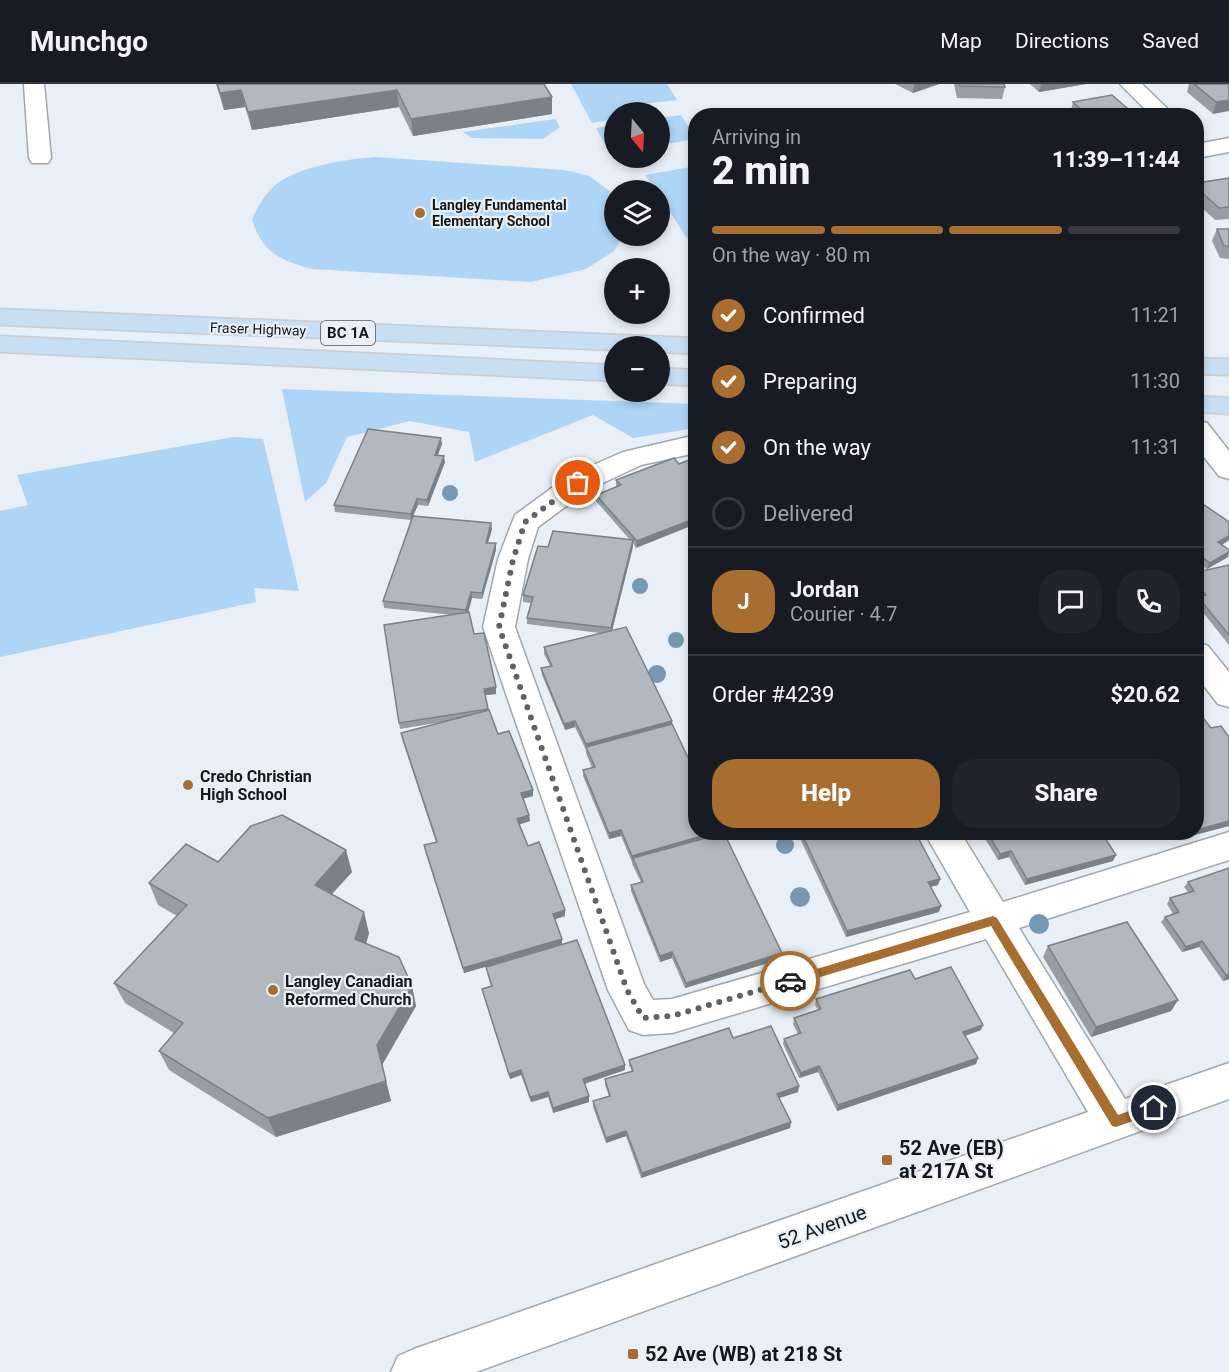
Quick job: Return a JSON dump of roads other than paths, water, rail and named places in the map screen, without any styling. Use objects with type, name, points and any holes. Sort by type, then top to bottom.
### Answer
[{"type":"main road","name":"Fraser Highway","points":[[0,317],[688,346]]},
{"type":"main road","name":"Fraser Highway","points":[[0,344],[604,372]]},
{"type":"main road","points":[[1204,366],[1229,367]]},
{"type":"main road","points":[[670,377],[688,378]]},
{"type":"main road","points":[[1204,404],[1229,406]]},
{"type":"street","points":[[34,84],[40,158]]},
{"type":"street","points":[[1130,84],[1156,108]]},
{"type":"street","points":[[1204,148],[1229,145]]},
{"type":"street","points":[[1204,438],[1229,470]]},
{"type":"street","points":[[688,446],[633,458],[578,483],[525,522],[513,560],[499,627],[627,990],[643,1018],[672,1016],[993,921],[1229,846]]},
{"type":"street","points":[[1204,663],[1229,695]]},
{"type":"street","points":[[945,840],[1116,1122]]},
{"type":"street","name":"52 Avenue","points":[[414,1372],[1229,1081]]},
{"type":"place","name":"Langley Fundamental Elementary School","points":[[420,213]]},
{"type":"place","name":"Credo Christian High School","points":[[188,785]]},
{"type":"place","name":"Langley Canadian Reformed Church","points":[[273,990]]},
{"type":"place","name":"52 Ave (EB) at 217A St","points":[[887,1160]]},
{"type":"place","name":"52 Ave (WB) at 218 St","points":[[633,1354]]}]
